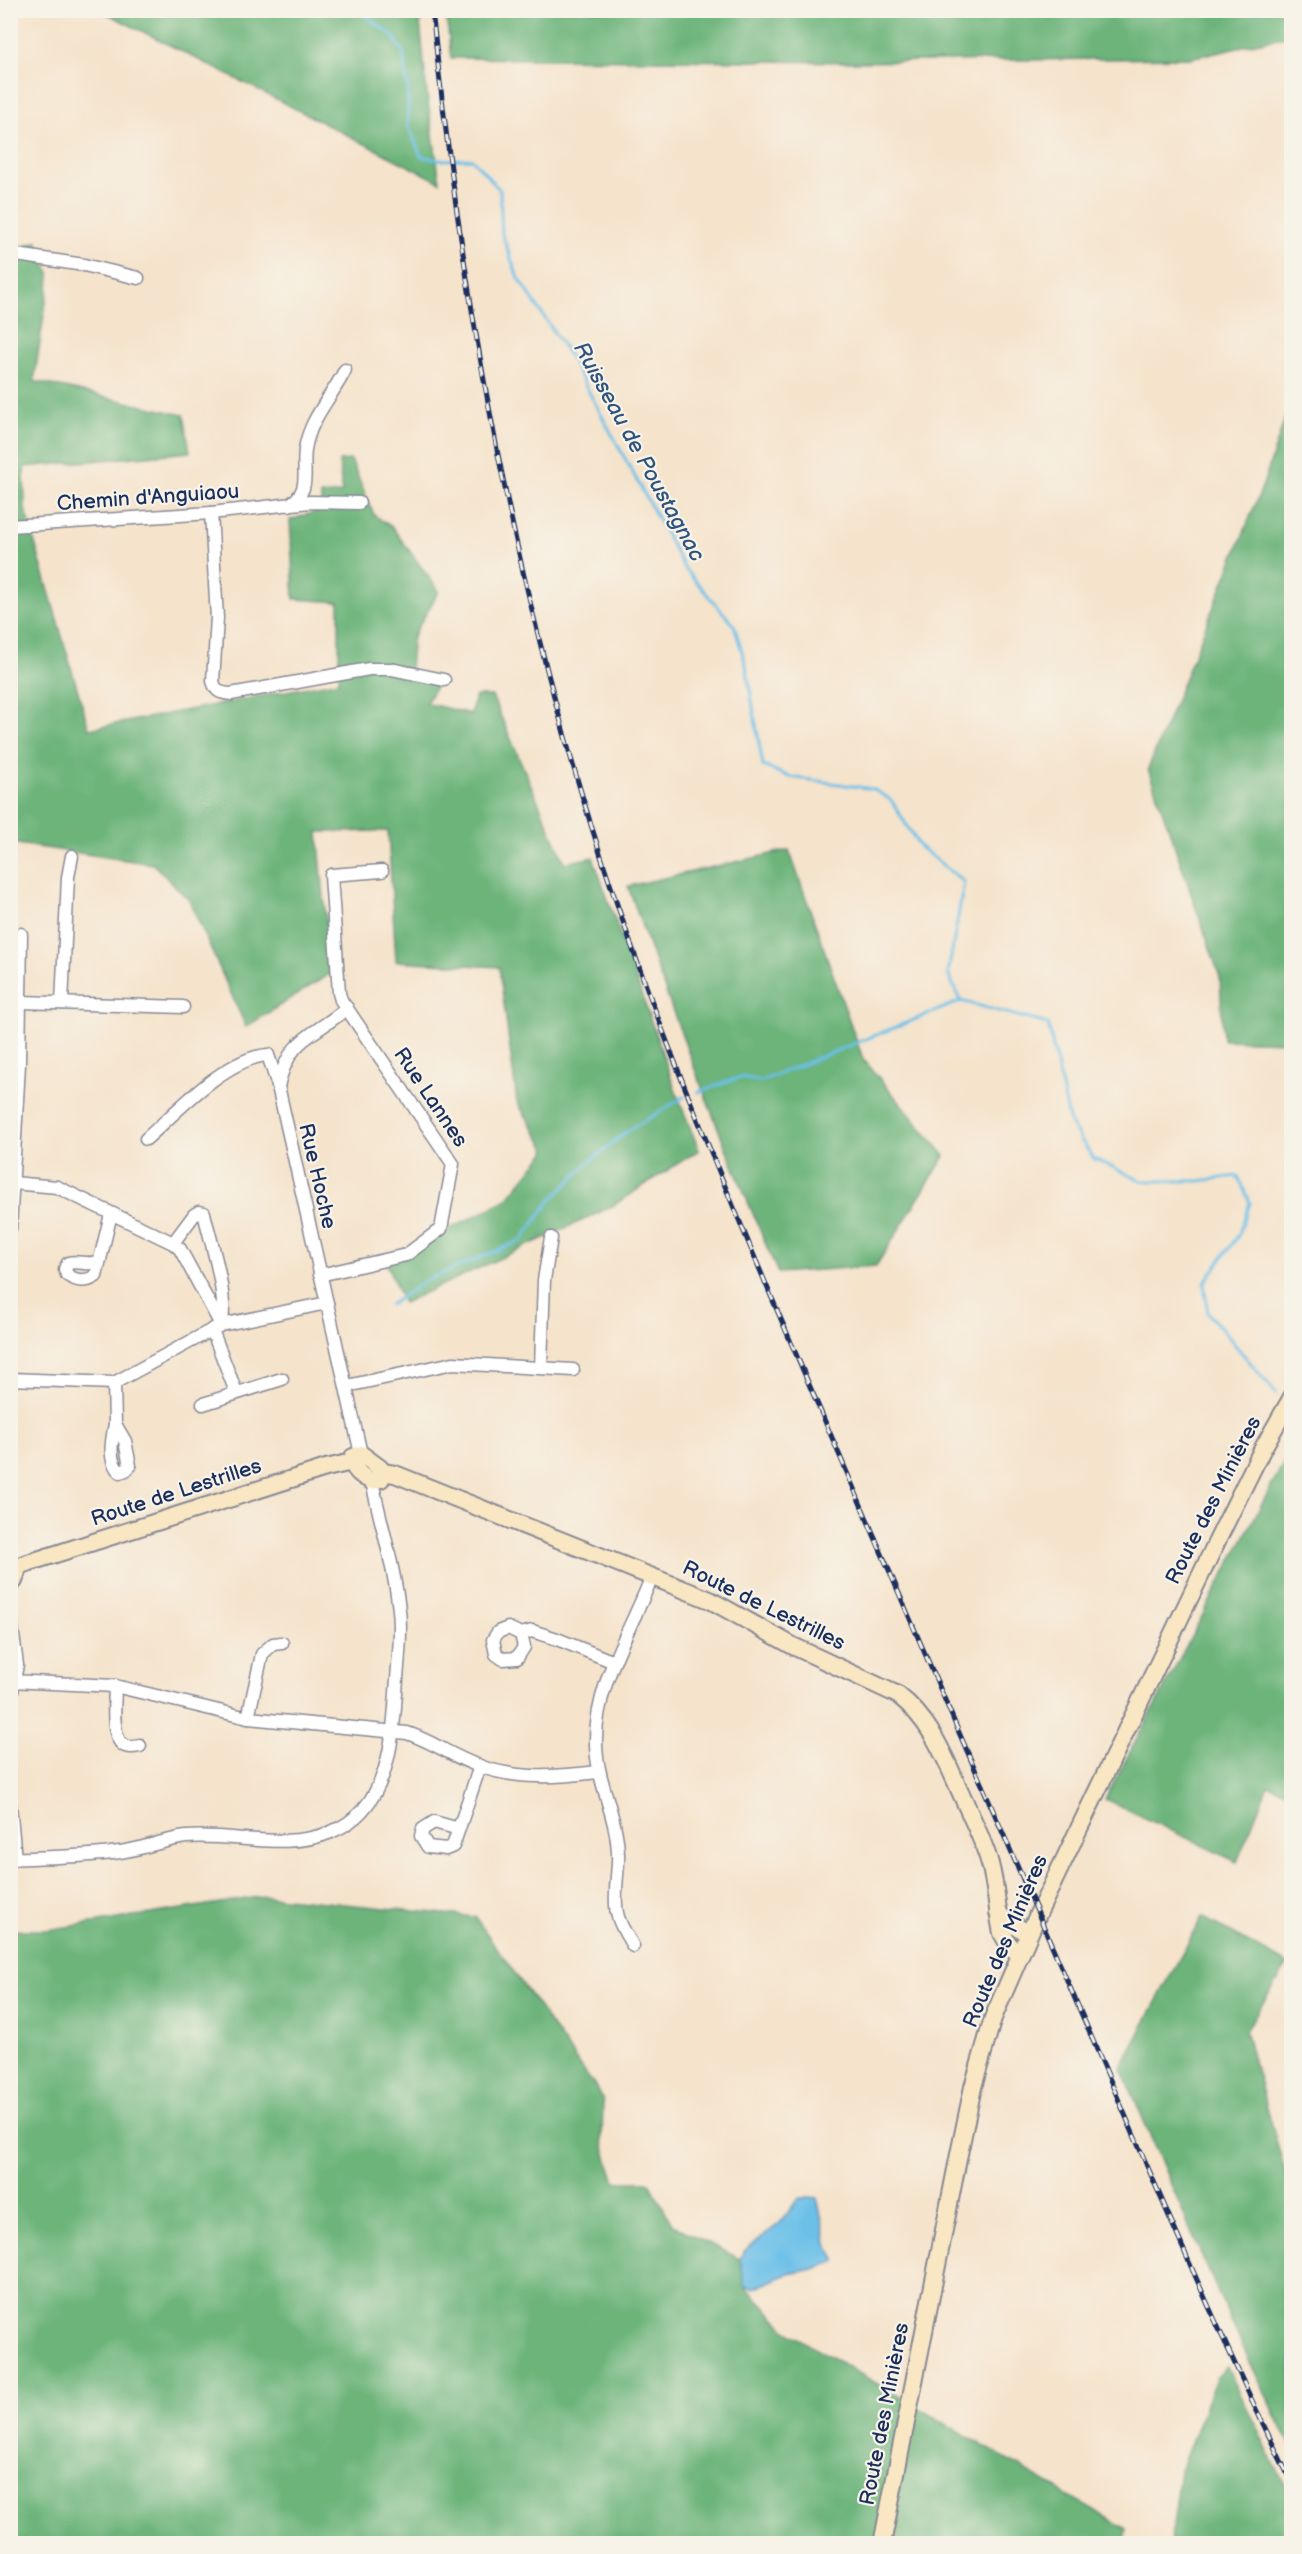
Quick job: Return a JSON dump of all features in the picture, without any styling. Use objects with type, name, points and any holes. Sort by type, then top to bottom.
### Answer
[{"type":"street","points":[[10,254],[84,265],[138,278]]},
{"type":"street","points":[[288,505],[297,500],[304,490],[305,449],[309,432],[320,408],[345,370]]},
{"type":"street","name":"Chemin d'Anguiaou","points":[[10,526],[211,513],[310,502],[359,503]]},
{"type":"street","points":[[211,513],[216,618],[213,681],[215,690],[231,694],[369,669],[391,669],[444,680]]},
{"type":"street","points":[[62,1003],[68,877],[72,856]]},
{"type":"street","name":"Rue Lannes","points":[[320,1275],[406,1255],[441,1228],[453,1164],[339,993],[331,875],[382,871]]},
{"type":"street","points":[[10,1229],[21,1002],[15,965],[21,934]]},
{"type":"street","points":[[21,1002],[183,1007]]},
{"type":"street","points":[[278,1086],[288,1056],[296,1045],[347,1008]]},
{"type":"street","name":"Rue Hoche","points":[[146,1139],[217,1077],[254,1056],[268,1055],[278,1086],[347,1386],[357,1458]]},
{"type":"street","points":[[13,1183],[57,1187],[173,1243],[180,1249],[217,1328],[236,1392]]},
{"type":"street","points":[[173,1243],[194,1215],[199,1212],[204,1214],[224,1314],[217,1328]]},
{"type":"street","points":[[100,1260],[111,1214]]},
{"type":"street","points":[[541,1367],[544,1280],[551,1238]]},
{"type":"street","points":[[10,1379],[114,1383],[217,1328],[327,1304]]},
{"type":"street","points":[[347,1386],[453,1363],[573,1370]]},
{"type":"street","points":[[203,1404],[282,1379]]},
{"type":"street","points":[[114,1383],[115,1424]]},
{"type":"street","name":"Route des Minières","points":[[882,2544],[973,2087],[993,2018],[1029,1933],[1218,1539],[1263,1448],[1292,1397]]},
{"type":"street","points":[[10,1804],[13,1859],[120,1852],[184,1838],[291,1841],[332,1832],[361,1811],[375,1794],[389,1759],[394,1732],[399,1604],[377,1477],[355,1470],[357,1458]]},
{"type":"street","name":"Route de Lestrilles","points":[[13,1565],[357,1458]]},
{"type":"street","name":"Route de Lestrilles","points":[[377,1477],[395,1474],[710,1600],[793,1646],[898,1695],[929,1727],[942,1749],[990,1863],[1002,1933],[1019,1955]]},
{"type":"street","points":[[10,1585],[16,1577],[13,1565]]},
{"type":"street","points":[[633,1946],[616,1912],[617,1845],[615,1828],[598,1772],[596,1725],[602,1696],[614,1662],[652,1576]]},
{"type":"street","points":[[10,1612],[17,1665],[10,1702]]},
{"type":"street","points":[[521,1634],[532,1631],[614,1662]]},
{"type":"street","points":[[248,1718],[262,1654],[273,1644],[282,1643]]},
{"type":"street","points":[[13,1681],[115,1686],[248,1718],[394,1732],[422,1738],[480,1766],[531,1776],[562,1776],[598,1772]]},
{"type":"street","points":[[115,1686],[115,1730],[118,1740],[126,1747],[140,1746]]},
{"type":"street","points":[[459,1829],[480,1766]]},
{"type":"street","points":[[998,1912],[1007,1922],[1029,1933]]},
{"type":"green space","points":[[1291,10],[1291,35],[1190,58],[858,62],[451,58],[446,11]]},
{"type":"green space","points":[[102,11],[419,11],[427,95],[440,182]]},
{"type":"green space","points":[[37,241],[50,275],[34,381],[184,415],[190,452],[24,467],[25,509],[89,729],[339,681],[339,602],[294,599],[290,520],[321,510],[321,495],[342,493],[339,461],[351,460],[374,515],[392,527],[439,591],[413,636],[409,679],[437,684],[426,703],[470,714],[476,696],[492,696],[565,863],[593,857],[676,1092],[699,1150],[609,1208],[403,1303],[386,1262],[506,1200],[547,1150],[517,1102],[499,967],[396,961],[388,831],[318,832],[331,973],[246,1027],[189,900],[153,864],[11,843],[10,252]]},
{"type":"green space","points":[[1291,400],[1291,1042],[1223,1040],[1220,977],[1148,769],[1263,485]]},
{"type":"green space","points":[[789,850],[863,1059],[945,1156],[876,1266],[778,1273],[699,1081],[628,886]]},
{"type":"green space","points":[[1291,1449],[1291,1793],[1268,1785],[1237,1862],[1105,1799]]},
{"type":"green space","points":[[265,1896],[475,1917],[603,2098],[602,2141],[615,2182],[649,2182],[673,2225],[740,2259],[745,2286],[790,2333],[1126,2529],[1124,2544],[11,2544],[11,1930],[47,1930]]},
{"type":"green space","points":[[1202,1917],[1288,1964],[1245,2031],[1287,2178],[1291,2181],[1291,2446],[1224,2305],[1121,2067]]},
{"type":"green space","points":[[1227,2367],[1291,2498],[1291,2543],[1171,2543],[1180,2471],[1216,2378]]},
{"type":"water","points":[[817,2198],[827,2243],[836,2261],[814,2269],[788,2274],[754,2288],[745,2286],[740,2259],[744,2251],[780,2223],[798,2199]]},
{"type":"waterway","name":"Ruisseau de Poustagnac","points":[[358,10],[393,36],[403,52],[408,89],[408,125],[421,156],[439,160],[472,159],[500,190],[502,234],[517,275],[570,357],[685,569],[734,625],[746,665],[763,766],[790,777],[873,789],[891,800],[920,847],[964,882],[948,974],[961,1001],[1048,1024],[1070,1123],[1093,1158],[1142,1181],[1198,1181],[1238,1176],[1250,1203],[1238,1236],[1204,1283],[1208,1313],[1276,1393]]},
{"type":"waterway","points":[[698,1092],[741,1077],[761,1081],[961,1001]]},
{"type":"waterway","points":[[390,1305],[425,1281],[522,1240],[550,1201],[589,1162],[626,1132],[684,1097]]},
{"type":"railway","points":[[432,10],[443,110],[472,310],[509,509],[556,705],[584,802],[625,928],[695,1113],[771,1296],[1184,2251],[1247,2391],[1292,2483]]}]
